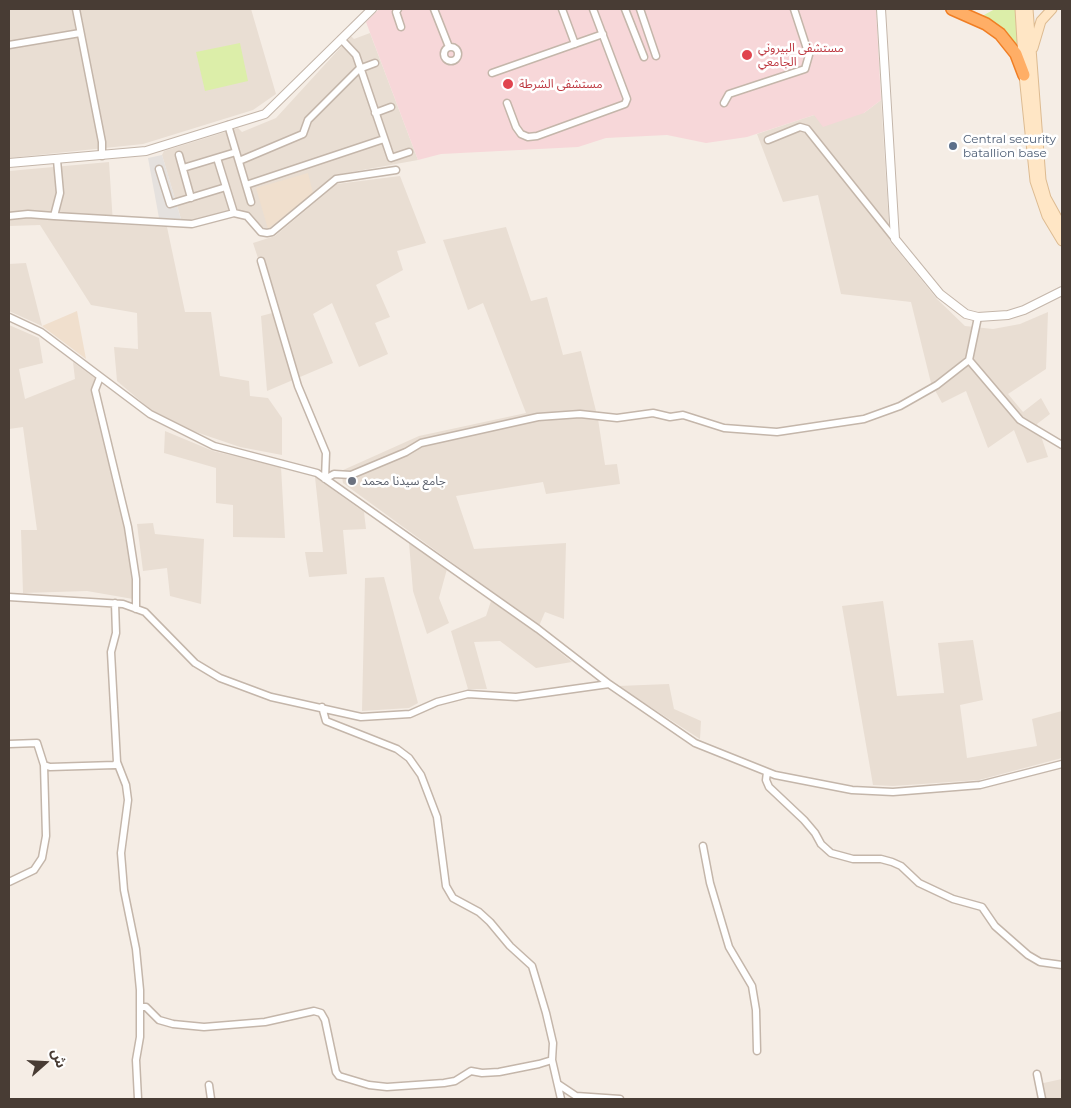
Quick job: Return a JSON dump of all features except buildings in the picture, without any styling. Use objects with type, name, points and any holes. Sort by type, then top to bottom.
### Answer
[{"type":"highway","points":[[952,9],[986,24],[1000,34],[1016,54],[1024,75]]},
{"type":"main road","points":[[1020,9],[1024,75],[1035,181],[1047,216],[1062,241]]},
{"type":"main road","points":[[1028,9],[1030,63],[1041,180],[1046,198],[1062,227]]},
{"type":"main road","points":[[1030,63],[1035,37],[1041,21],[1052,9]]},
{"type":"street","points":[[76,9],[102,142],[102,156]]},
{"type":"street","points":[[9,163],[146,151],[265,114],[372,9]]},
{"type":"street","points":[[398,9],[396,12],[401,27]]},
{"type":"street","points":[[434,9],[449,47]]},
{"type":"street","points":[[562,9],[575,44]]},
{"type":"street","points":[[507,103],[516,127],[521,134],[528,137],[537,136],[625,104],[627,99],[593,9]]},
{"type":"street","points":[[625,9],[644,57]]},
{"type":"street","points":[[640,9],[656,56]]},
{"type":"street","points":[[724,103],[729,94],[805,69],[809,55],[794,9]]},
{"type":"street","points":[[881,9],[895,239]]},
{"type":"street","points":[[9,45],[80,33]]},
{"type":"street","points":[[492,73],[603,34]]},
{"type":"street","points":[[341,39],[356,55],[391,158],[409,152]]},
{"type":"street","points":[[239,161],[303,134],[308,120],[359,68],[375,62]]},
{"type":"street","points":[[375,113],[391,106]]},
{"type":"street","points":[[228,125],[251,202]]},
{"type":"street","points":[[768,140],[800,127],[807,129],[940,294],[966,314],[978,317],[1008,315],[1024,310],[1062,291]]},
{"type":"street","points":[[246,185],[384,138]]},
{"type":"street","points":[[182,168],[236,152]]},
{"type":"street","points":[[178,155],[191,198]]},
{"type":"street","points":[[218,158],[234,213]]},
{"type":"street","points":[[54,216],[60,193],[57,160]]},
{"type":"street","points":[[159,168],[170,204],[226,187]]},
{"type":"street","points":[[9,216],[28,214],[192,224],[234,213],[248,216],[261,232],[267,233],[272,232],[336,179],[396,170]]},
{"type":"street","points":[[261,261],[298,386],[326,453],[325,479]]},
{"type":"street","points":[[9,317],[41,332],[150,414],[214,446],[317,473],[538,629],[609,684],[695,743],[767,772],[852,790],[893,792],[980,786],[1062,764]]},
{"type":"street","points":[[325,479],[334,474],[350,475],[359,472],[406,452],[421,443],[538,417],[580,414],[617,418],[653,413],[670,417],[683,415],[724,428],[777,432],[864,419],[900,406],[937,385],[969,360],[978,317]]},
{"type":"street","points":[[969,360],[1020,420],[1062,445]]},
{"type":"street","points":[[100,377],[96,390],[128,527],[136,579],[136,609]]},
{"type":"street","points":[[9,597],[115,603],[145,612],[195,663],[220,678],[271,697],[361,716],[410,714],[436,702],[468,694],[516,696],[609,684]]},
{"type":"street","points":[[115,603],[116,633],[112,652],[117,762],[126,785],[128,800],[121,853],[126,906],[136,949],[140,1007],[140,1037],[136,1060],[138,1099]]},
{"type":"street","points":[[322,707],[326,721],[397,749],[409,758],[421,775],[437,817],[446,886],[453,898],[479,912],[510,946],[532,966],[553,1043],[552,1060],[561,1099]]},
{"type":"street","points":[[9,744],[36,743],[44,765],[46,836],[42,858],[34,870],[9,882]]},
{"type":"street","points":[[44,765],[50,767],[111,767],[117,762]]},
{"type":"street","points":[[767,772],[766,780],[769,787],[804,820],[821,844],[831,853],[852,859],[881,859],[901,866],[919,883],[953,899],[982,907],[995,926],[1028,956],[1046,964],[1062,965]]},
{"type":"street","points":[[703,846],[710,883],[729,947],[752,986],[756,1010],[757,1051]]},
{"type":"street","points":[[140,1007],[146,1007],[159,1020],[173,1024],[204,1027],[265,1022],[314,1011],[321,1013],[325,1020],[336,1072],[340,1076],[369,1085],[387,1087],[444,1083],[455,1081],[471,1071],[482,1073],[499,1072],[552,1060]]},
{"type":"street","points":[[1037,1074],[1042,1099]]},
{"type":"street","points":[[558,1084],[576,1096],[620,1099]]},
{"type":"street","points":[[209,1085],[212,1099]]},
{"type":"shaded area","points":[[9,9],[251,9],[276,94],[253,110],[143,144],[9,158]]},
{"type":"shaded area","points":[[379,9],[876,9],[881,100],[864,113],[823,127],[814,115],[747,137],[706,143],[667,135],[606,138],[578,147],[441,154],[418,160],[366,22]]},
{"type":"shaded area","points":[[370,33],[418,160],[335,175],[268,229],[263,228],[251,214],[237,209],[191,221],[181,219],[162,155],[164,151],[238,128],[242,132],[276,118],[351,36],[354,39]]},
{"type":"shaded area","points":[[881,100],[890,241],[937,299],[965,326],[993,329],[1020,324],[1048,312],[1046,369],[1008,394],[1023,412],[1041,398],[1050,414],[1037,424],[1048,457],[1027,463],[1014,430],[988,448],[966,391],[942,403],[931,383],[911,302],[841,294],[818,195],[783,202],[757,134],[814,115],[864,113]]},
{"type":"shaded area","points":[[162,155],[181,219],[159,218],[148,158]]},
{"type":"shaded area","points":[[109,162],[113,224],[167,227],[185,312],[211,312],[220,376],[249,381],[250,396],[268,398],[282,418],[282,455],[240,447],[190,430],[151,410],[117,381],[114,347],[138,349],[137,313],[91,305],[40,225],[9,226],[9,171]]},
{"type":"shaded area","points":[[308,173],[313,193],[268,229],[256,188]]},
{"type":"shaded area","points":[[400,176],[426,243],[397,251],[403,270],[376,285],[390,317],[375,323],[388,354],[359,367],[332,303],[313,314],[333,363],[267,391],[261,316],[276,312],[253,243],[275,236],[337,184]]},
{"type":"shaded area","points":[[506,227],[531,301],[547,297],[563,355],[581,351],[598,419],[605,465],[617,464],[620,484],[546,494],[543,482],[456,496],[474,549],[566,543],[564,619],[545,612],[539,626],[343,483],[341,471],[419,436],[526,413],[483,303],[468,310],[443,240]]},
{"type":"shaded area","points":[[26,263],[42,326],[9,311],[9,264]]},
{"type":"shaded area","points":[[77,311],[86,359],[42,326]]},
{"type":"shaded area","points":[[9,325],[39,338],[43,363],[19,369],[25,399],[75,379],[73,362],[95,378],[92,388],[126,527],[133,578],[133,599],[87,591],[23,593],[21,530],[37,530],[23,427],[9,429]]},
{"type":"shaded area","points":[[165,431],[213,451],[281,467],[285,538],[233,537],[233,505],[216,503],[216,468],[164,453]]},
{"type":"shaded area","points":[[315,477],[364,512],[366,529],[343,530],[347,574],[309,577],[305,552],[323,552]]},
{"type":"shaded area","points":[[153,523],[155,534],[204,539],[201,604],[170,596],[167,568],[143,571],[137,524]]},
{"type":"shaded area","points":[[409,543],[447,569],[439,598],[449,623],[427,634],[413,591]]},
{"type":"shaded area","points":[[384,577],[418,703],[409,708],[362,711],[365,578]]},
{"type":"shaded area","points":[[491,601],[535,632],[572,662],[536,668],[500,641],[474,642],[487,689],[468,689],[451,631],[486,616]]},
{"type":"shaded area","points":[[883,601],[897,696],[944,693],[938,643],[973,640],[983,700],[960,705],[967,758],[1037,746],[1032,719],[1062,711],[1062,758],[979,780],[893,786],[873,785],[842,606]]},
{"type":"shaded area","points":[[669,684],[674,709],[701,721],[700,739],[618,686]]},
{"type":"shaded area","points":[[1062,1079],[1062,1099],[1041,1099],[1039,1084]]},
{"type":"green space","points":[[995,9],[1018,9],[1021,59],[1011,43],[968,16],[984,15]]},
{"type":"green space","points":[[240,43],[248,81],[205,91],[196,52]]},
{"type":"place","name":"مستشفى البيروني الجامعي","points":[[747,55]]},
{"type":"place","name":"مستشفى الشرطة","points":[[508,84]]},
{"type":"place","name":"Central security batallion base","points":[[953,146]]},
{"type":"place","name":"جامع سيدنا محمد","points":[[352,481]]}]
